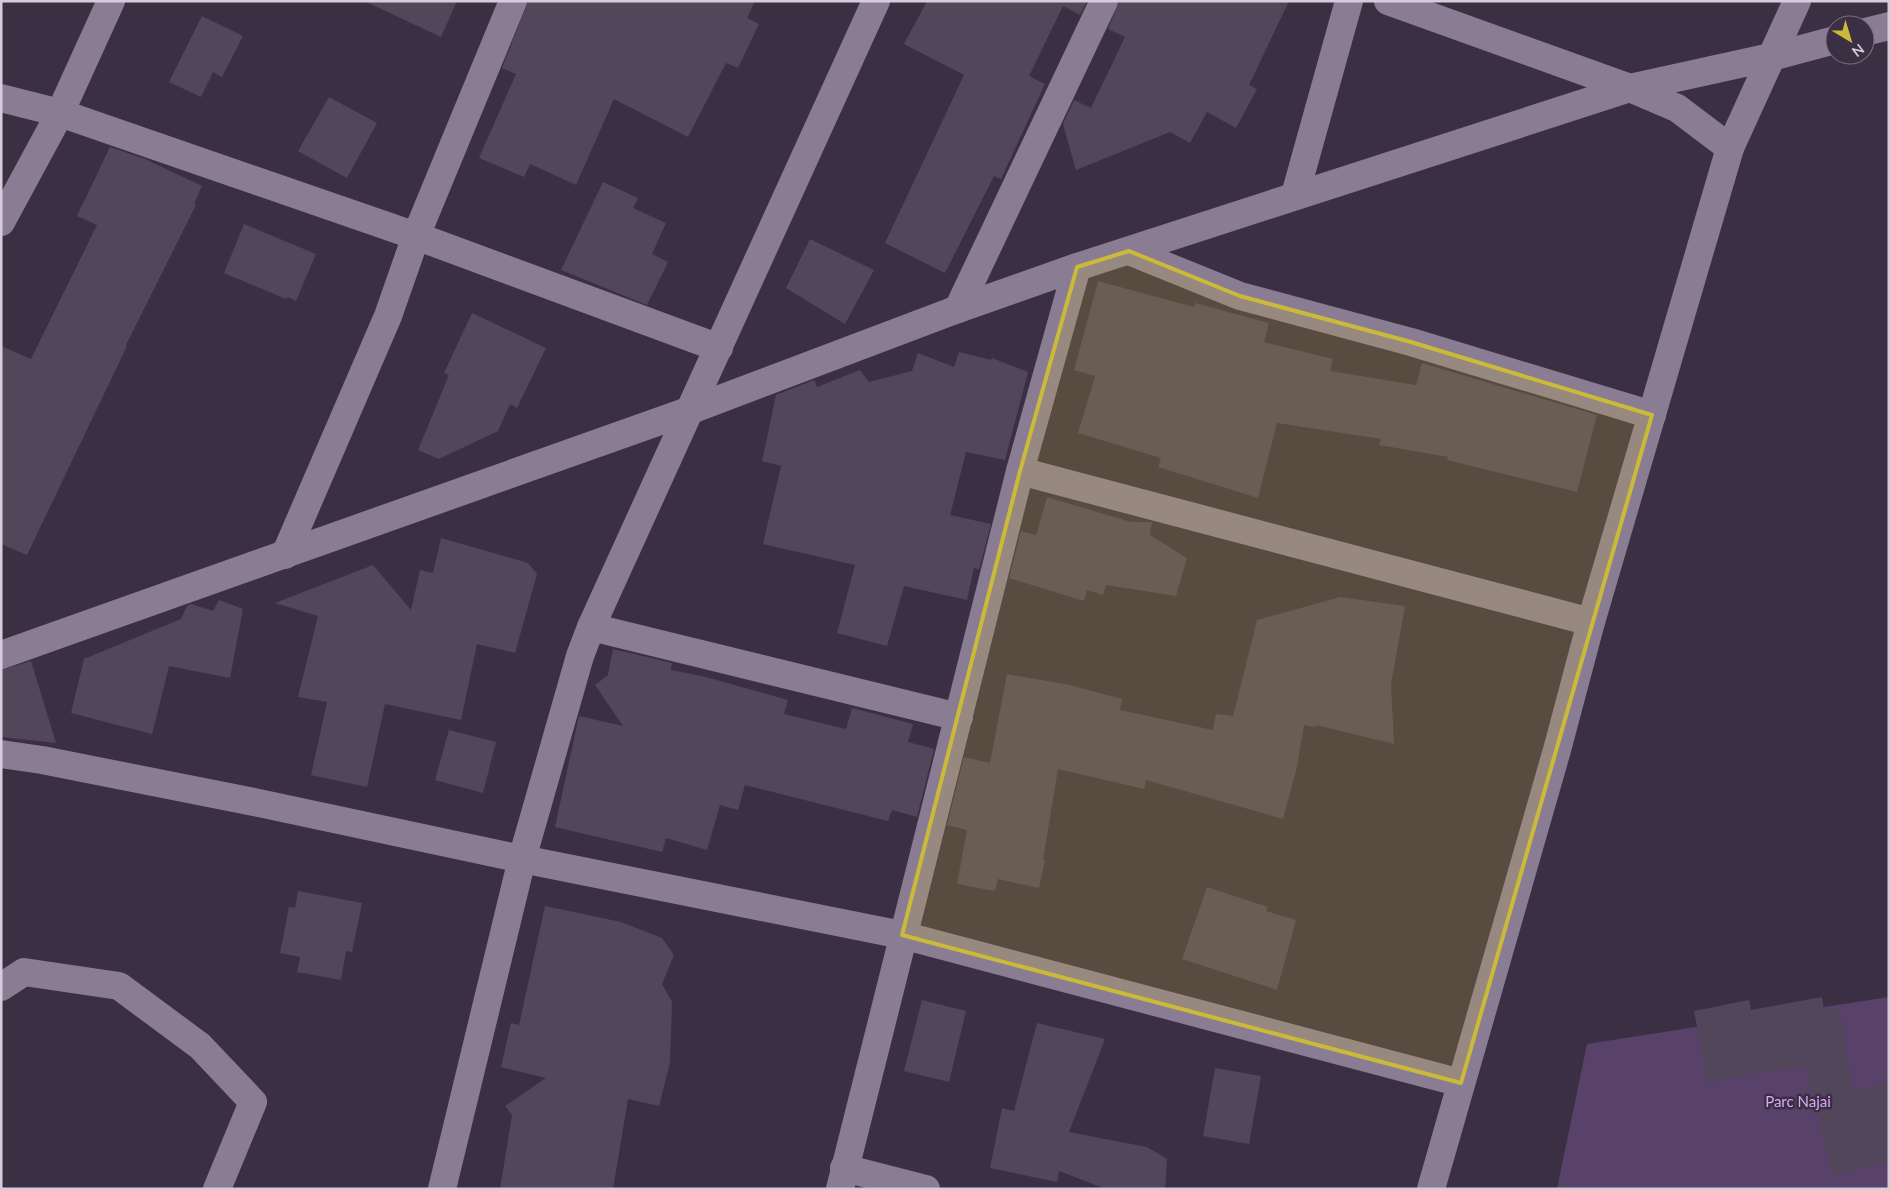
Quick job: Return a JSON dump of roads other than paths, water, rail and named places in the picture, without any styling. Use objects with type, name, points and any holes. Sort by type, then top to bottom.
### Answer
[{"type":"street","points":[[1,222],[60,113],[111,1]]},
{"type":"street","points":[[284,555],[388,316],[416,236],[513,1]]},
{"type":"street","points":[[442,1189],[522,859],[580,656],[591,627],[876,1]]},
{"type":"street","points":[[958,309],[1104,1]]},
{"type":"street","points":[[1295,195],[1349,1]]},
{"type":"street","points":[[1388,1],[1630,88],[1677,108],[1730,148]]},
{"type":"street","points":[[1430,1189],[1590,622],[1730,148],[1797,1]]},
{"type":"street","points":[[1875,30],[1889,26]]},
{"type":"street","points":[[1,655],[691,410],[958,309],[1077,267],[1630,88],[1771,57],[1825,43]]},
{"type":"street","points":[[1,98],[60,113],[416,236],[719,348]]},
{"type":"street","points":[[1129,251],[1240,296],[1411,342],[1652,415]]},
{"type":"street","points":[[926,1189],[842,1178],[1020,471],[1077,267]]},
{"type":"street","points":[[1020,471],[1590,622]]},
{"type":"street","points":[[591,627],[959,717]]},
{"type":"street","points":[[1,754],[42,760],[249,801],[522,859],[902,935],[1461,1083]]},
{"type":"street","points":[[1,987],[24,972],[119,986],[200,1046],[253,1102],[217,1189]]},
{"type":"park label","name":"Parc Najai","points":[[1798,1101]]}]
